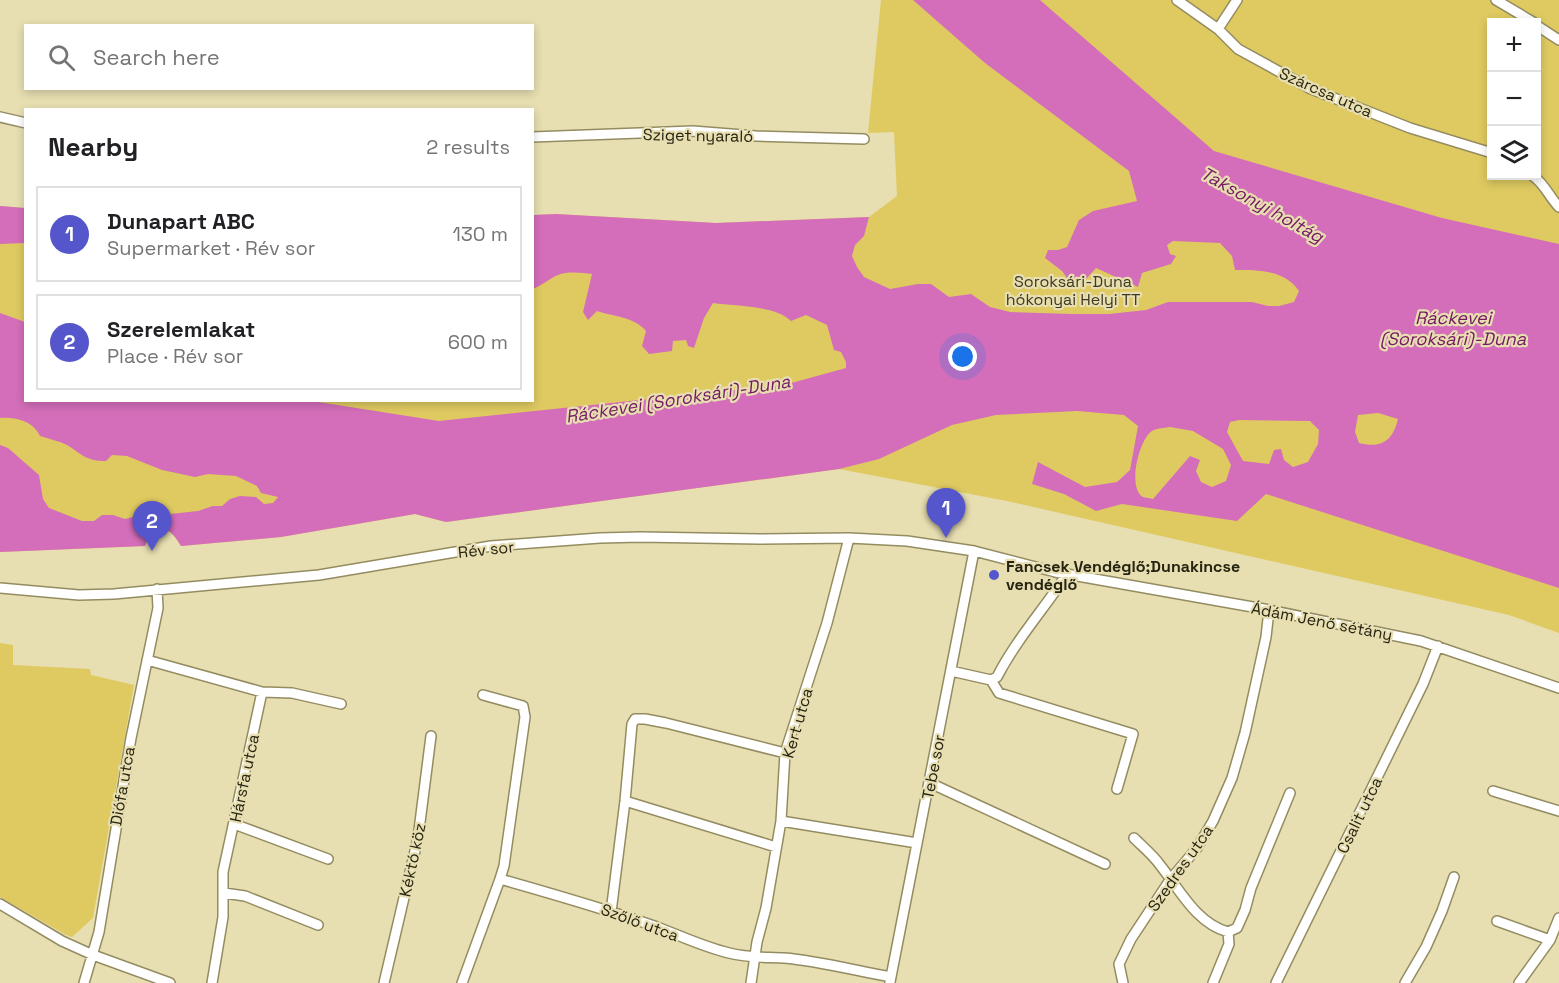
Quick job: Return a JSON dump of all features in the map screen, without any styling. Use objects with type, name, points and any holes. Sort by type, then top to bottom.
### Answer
[{"type":"street","name":"Szárcsa utca","points":[[1177,0],[1218,29],[1238,50],[1311,89],[1410,128],[1487,151]]},
{"type":"street","points":[[1218,29],[1237,0]]},
{"type":"street","points":[[1496,0],[1525,18]]},
{"type":"street","points":[[1541,28],[1559,40]]},
{"type":"street","points":[[0,117],[24,123]]},
{"type":"street","name":"Sziget nyaraló","points":[[534,137],[693,131],[756,136],[864,139]]},
{"type":"street","points":[[1539,180],[1559,207]]},
{"type":"street","name":"Rév sor","points":[[0,588],[79,595],[114,594],[319,575],[491,546],[600,538],[849,538],[907,541],[974,551]]},
{"type":"street","name":"Kert utca","points":[[751,983],[781,821],[786,753],[823,634],[849,538]]},
{"type":"street","name":"Ádám Jenő sétány","points":[[974,551],[1067,574],[1269,610],[1421,641],[1559,688]]},
{"type":"street","name":"Tebe sor","points":[[891,980],[974,551]]},
{"type":"street","points":[[951,671],[991,680],[997,677],[1014,648],[1067,574]]},
{"type":"street","name":"Diófa utca","points":[[84,983],[93,955],[128,749],[158,608],[157,589]]},
{"type":"street","name":"Szedres utca","points":[[1123,983],[1119,964],[1131,939],[1170,880],[1197,848],[1213,821],[1232,778],[1245,733],[1266,637],[1269,610]]},
{"type":"street","name":"Csalit utca","points":[[1276,983],[1423,684],[1438,646]]},
{"type":"street","points":[[147,660],[262,692],[292,693],[341,704]]},
{"type":"street","points":[[991,680],[999,693],[1133,734],[1117,789]]},
{"type":"street","name":"Hársfa utca","points":[[212,983],[223,917],[223,872],[262,692]]},
{"type":"street","points":[[462,983],[504,866],[525,717],[523,706],[483,695]]},
{"type":"street","points":[[611,912],[632,724],[635,719],[645,718],[786,753]]},
{"type":"street","name":"Kéktó köz","points":[[384,983],[418,838],[431,736]]},
{"type":"street","points":[[930,783],[1105,864]]},
{"type":"street","points":[[1493,791],[1559,811]]},
{"type":"street","points":[[1134,838],[1160,864],[1170,880],[1209,924],[1228,932],[1237,928],[1290,793]]},
{"type":"street","points":[[625,801],[776,847]]},
{"type":"street","points":[[781,821],[917,843]]},
{"type":"street","points":[[234,824],[328,859]]},
{"type":"street","points":[[1405,983],[1430,938],[1454,877]]},
{"type":"street","name":"Szőlő utca","points":[[500,879],[574,899],[702,945],[755,958],[793,959],[891,980]]},
{"type":"street","points":[[224,893],[245,896],[318,925]]},
{"type":"street","points":[[0,904],[62,941],[93,955],[170,983]]},
{"type":"street","points":[[1519,983],[1550,940],[1559,918]]},
{"type":"street","points":[[1497,921],[1550,940]]},
{"type":"street","points":[[1213,983],[1229,944],[1228,932]]},
{"type":"green space","name":"Soroksári-Duna hókonyai Helyi TT","points":[[881,0],[1559,0],[1559,633],[1509,615],[1007,501],[839,469],[446,522],[415,514],[281,537],[181,546],[170,532],[152,527],[145,546],[0,552],[0,206],[24,208],[24,402],[534,402],[534,215],[556,214],[716,223],[869,217],[897,196],[894,132],[868,133]]},
{"type":"green space","points":[[0,643],[13,645],[13,665],[90,669],[91,675],[134,685],[93,918],[72,937],[0,897]]},
{"type":"water","name":"Ráckevei (Soroksári)-Duna","points":[[913,0],[1040,0],[1214,151],[1442,218],[1559,244],[1559,588],[1266,494],[1237,521],[1122,504],[1096,511],[1064,494],[1032,484],[1038,462],[1085,487],[1117,482],[1130,470],[1138,426],[1124,415],[1077,411],[996,415],[952,425],[879,459],[839,469],[446,522],[415,514],[281,537],[181,546],[170,532],[152,527],[145,546],[0,552],[0,445],[8,448],[39,475],[43,499],[49,508],[82,521],[94,521],[102,515],[113,515],[125,519],[148,513],[170,514],[198,511],[213,506],[222,506],[230,499],[240,496],[256,497],[264,504],[273,503],[278,497],[261,493],[257,486],[236,476],[208,474],[195,477],[162,470],[127,456],[112,455],[106,461],[94,460],[64,444],[40,436],[28,423],[12,418],[0,418],[0,313],[24,322],[24,402],[318,402],[439,421],[784,385],[846,368],[841,352],[834,350],[827,325],[806,315],[791,321],[765,309],[713,303],[704,318],[694,348],[688,346],[686,340],[673,341],[672,351],[649,354],[642,346],[646,331],[635,322],[597,311],[588,320],[583,312],[592,274],[562,274],[534,289],[534,215],[556,214],[716,223],[869,217],[864,236],[855,245],[852,256],[864,277],[890,289],[931,284],[949,297],[971,294],[990,307],[1010,312],[1109,314],[1146,310],[1168,302],[1252,302],[1279,306],[1294,302],[1299,291],[1293,284],[1271,273],[1235,270],[1232,256],[1220,243],[1173,241],[1167,245],[1170,254],[1176,256],[1171,264],[1142,273],[1138,287],[1096,268],[1086,279],[1067,278],[1062,271],[1045,258],[1048,250],[1067,247],[1079,220],[1093,211],[1137,201],[1129,171],[985,63]],"holes":[[[1378,413],[1398,419],[1393,432],[1385,441],[1374,445],[1359,443],[1355,432],[1358,415]],[[1239,420],[1310,421],[1319,430],[1318,444],[1308,462],[1293,467],[1284,460],[1281,449],[1274,450],[1269,464],[1243,461],[1227,432],[1230,422]],[[1170,427],[1193,431],[1223,449],[1231,465],[1226,481],[1212,487],[1201,482],[1196,471],[1200,460],[1190,456],[1153,499],[1143,497],[1138,492],[1135,474],[1139,453],[1152,431]]]},
{"type":"water","points":[[0,206],[24,208],[24,243],[0,244]]},
{"type":"place","name":"Dunapart ABC","points":[[946,538]]},
{"type":"place","name":"Szerelemlakat","points":[[152,551]]},
{"type":"place","name":"Fancsek Vendéglő;Dunakincse vendéglő","points":[[994,575]]},
{"type":"water label","name":"Taksonyi holtág","points":[[1262,205]]}]
